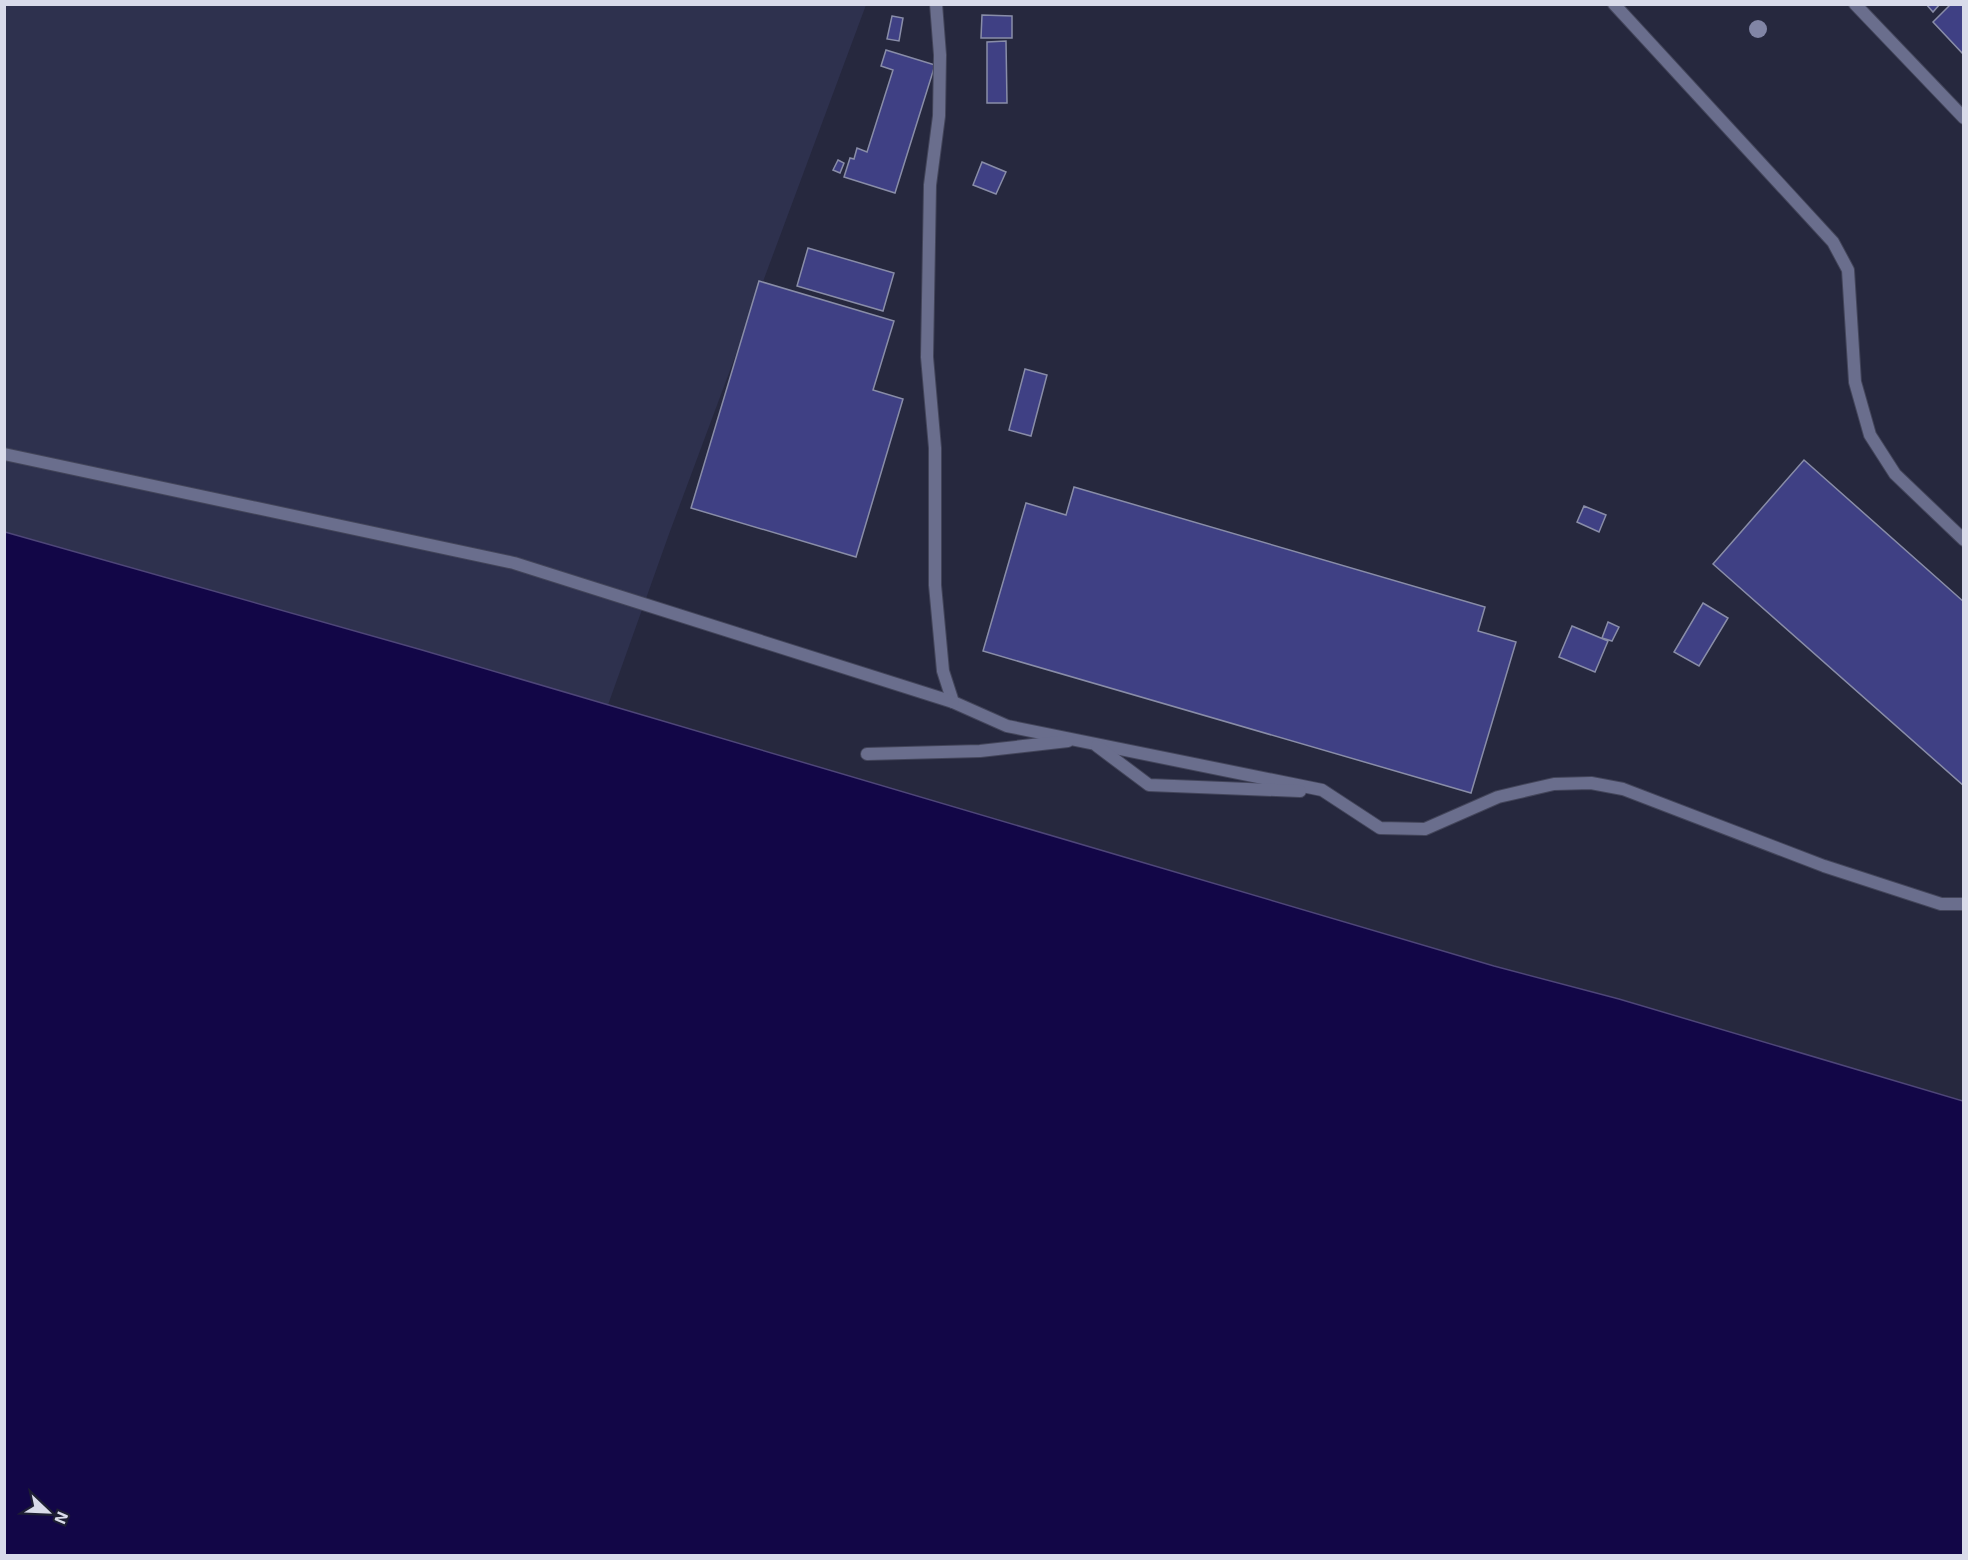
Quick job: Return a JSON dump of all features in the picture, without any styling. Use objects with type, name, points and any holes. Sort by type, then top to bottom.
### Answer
[{"type":"lane","points":[[936,4],[940,55],[939,116],[930,185],[927,357],[935,448],[935,585],[944,671],[953,702]]},
{"type":"lane","points":[[1614,4],[1833,242],[1848,270],[1855,382],[1869,435],[1895,474],[1964,540]]},
{"type":"lane","points":[[1855,4],[1964,118]]},
{"type":"lane","points":[[4,454],[514,563],[953,702],[1006,726],[1322,790],[1380,828],[1425,830],[1498,797],[1554,784],[1591,783],[1623,789],[1824,866],[1930,901],[1941,904],[1964,904]]},
{"type":"lane","points":[[867,754],[980,751],[1049,745],[1086,738],[1149,785],[1322,790]]},
{"type":"shaded area","points":[[4,5],[866,5],[669,534],[608,705],[5,532]]},
{"type":"shaded area","points":[[5,532],[422,650],[1494,966],[1619,999],[1963,1101],[1963,1555],[5,1555]]},
{"type":"building","points":[[1926,4],[1940,4],[1933,12]]},
{"type":"building","points":[[1951,4],[1964,4],[1964,55],[1933,22]]},
{"type":"building","points":[[982,15],[1012,16],[1012,38],[981,38]]},
{"type":"building","points":[[892,16],[903,18],[899,41],[887,39]]},
{"type":"building","points":[[1006,41],[1007,103],[987,103],[987,42]]},
{"type":"building","points":[[886,50],[935,65],[895,193],[844,177],[850,158],[854,159],[857,148],[867,152],[893,70],[881,66]]},
{"type":"building","points":[[838,160],[844,163],[840,173],[833,170]]},
{"type":"building","points":[[982,162],[1006,172],[996,194],[973,185]]},
{"type":"building","points":[[808,248],[894,273],[883,311],[797,286]]},
{"type":"building","points":[[759,281],[894,321],[873,390],[903,399],[856,557],[691,508]]},
{"type":"building","points":[[1025,369],[1047,375],[1031,436],[1009,430]]},
{"type":"building","points":[[1804,460],[1964,602],[1964,786],[1713,564]]},
{"type":"building","points":[[1074,487],[1485,607],[1478,631],[1516,642],[1471,793],[983,651],[1026,503],[1066,515]]},
{"type":"building","points":[[1584,506],[1606,515],[1599,532],[1577,522]]},
{"type":"building","points":[[1703,603],[1728,618],[1699,666],[1674,652]]},
{"type":"building","points":[[1608,622],[1619,627],[1612,641],[1602,638]]},
{"type":"building","points":[[1572,626],[1608,641],[1595,672],[1559,657]]}]
